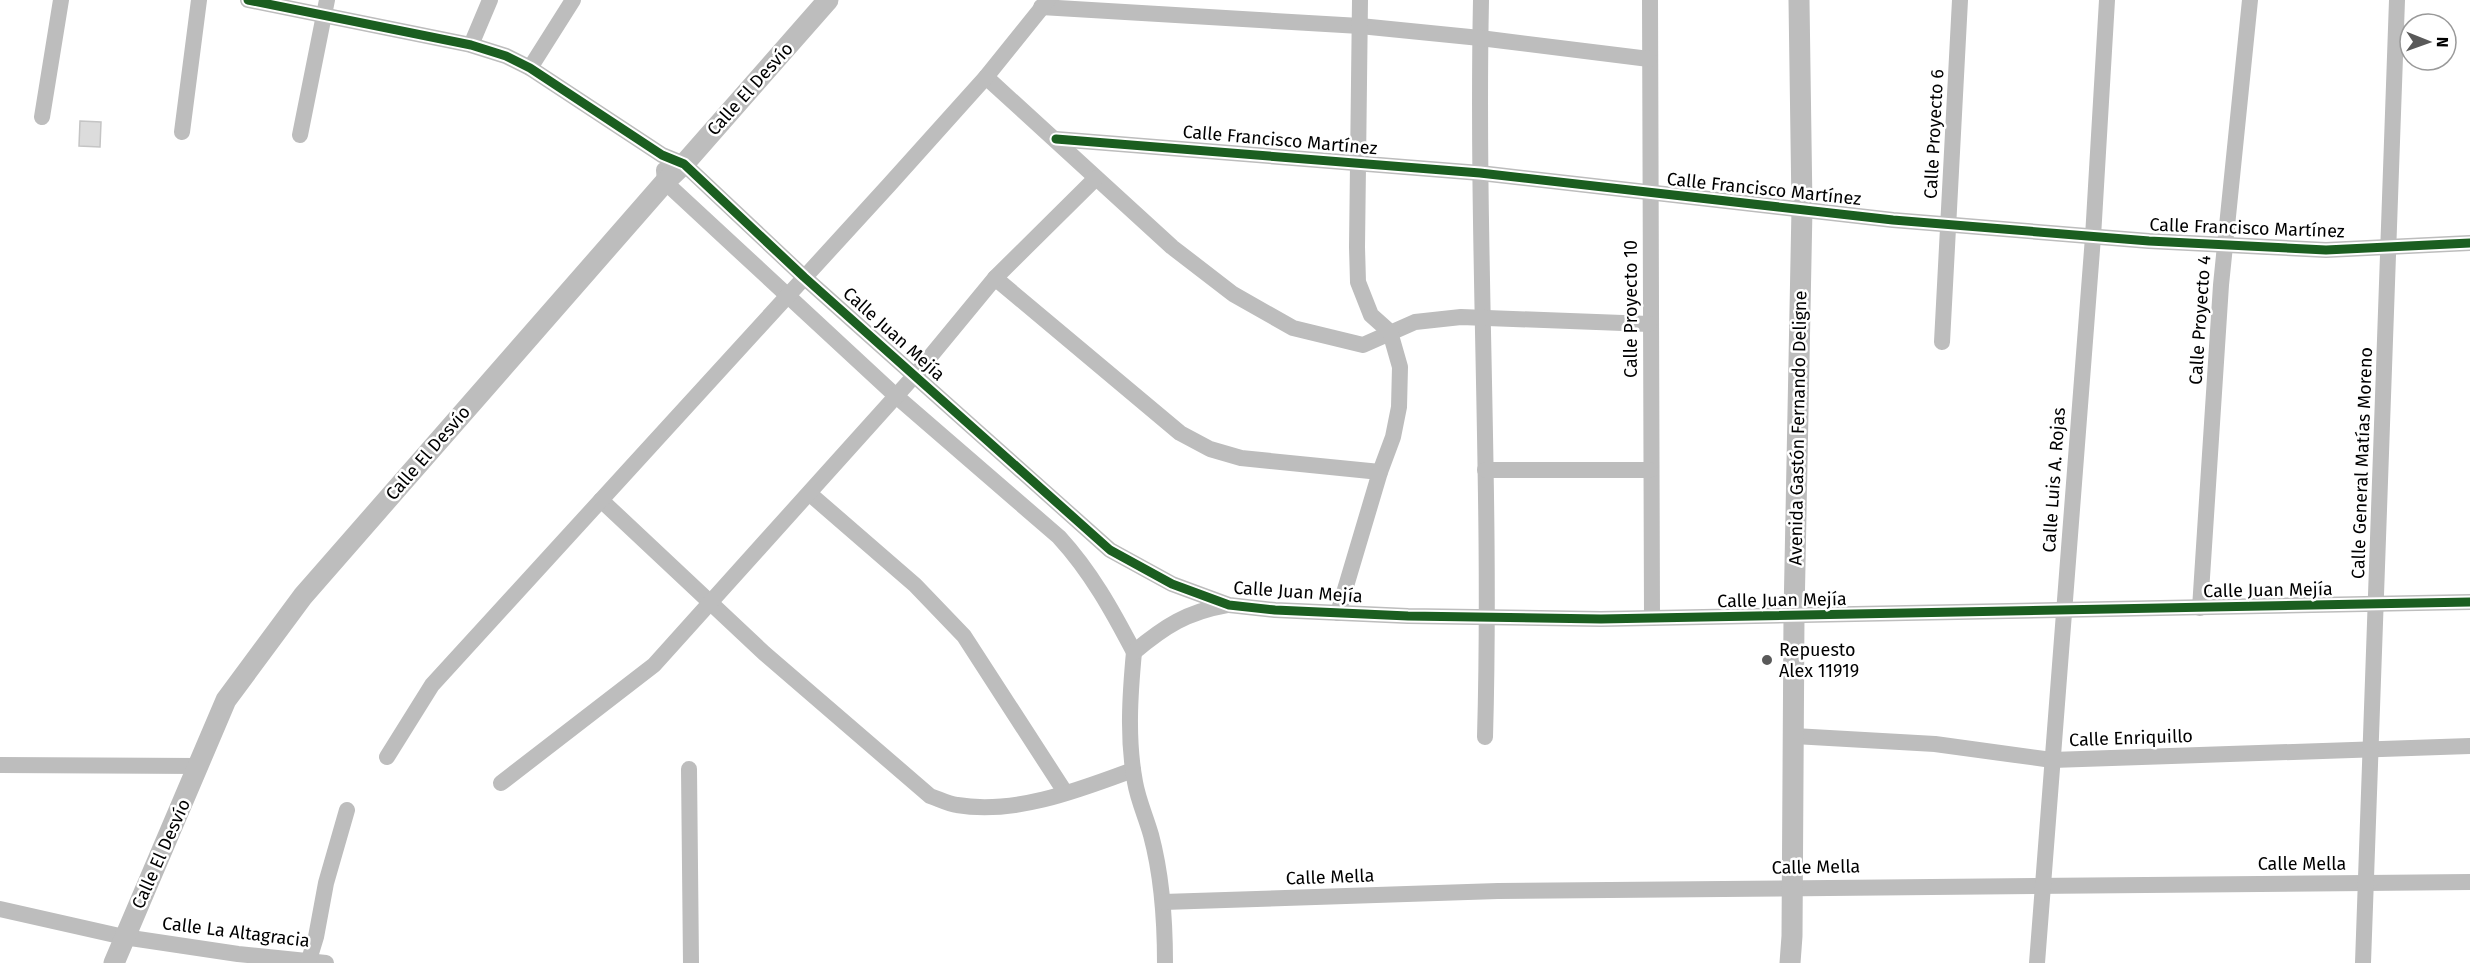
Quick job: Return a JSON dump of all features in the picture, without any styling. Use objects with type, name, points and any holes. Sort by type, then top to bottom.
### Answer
[{"type":"street","points":[[42,117],[61,0]]},
{"type":"street","points":[[182,132],[199,0]]},
{"type":"street","name":"Calle Juan Mejía","points":[[248,0],[325,8],[471,45],[506,56],[530,68],[662,155],[684,164],[804,277],[1110,550],[1172,584],[1229,604],[1275,610],[1338,613],[1652,618],[2470,602]]},
{"type":"street","points":[[471,45],[490,0]]},
{"type":"street","points":[[530,68],[573,0]]},
{"type":"street","name":"Calle El Desvío","points":[[114,963],[226,700],[303,596],[665,182],[684,164],[828,0]]},
{"type":"street","points":[[1338,613],[1380,472],[1393,437],[1399,407],[1400,367],[1390,332],[1371,315],[1358,282],[1360,0]]},
{"type":"street","points":[[1481,0],[1480,173],[1485,551],[1489,616],[1485,737]]},
{"type":"street","name":"Calle Proyecto 10","points":[[1650,0],[1649,324],[1652,618]]},
{"type":"street","name":"Avenida Gastón Fernando Deligne","points":[[1790,963],[1802,208],[1798,0]]},
{"type":"street","name":"Calle Proyecto 6","points":[[1942,342],[1960,0]]},
{"type":"street","name":"Calle Luis A. Rojas","points":[[2037,963],[2093,237],[2107,0]]},
{"type":"street","name":"Calle Proyecto 4","points":[[2200,608],[2226,244],[2250,0]]},
{"type":"street","name":"Calle General Matías Moreno","points":[[2363,963],[2397,0]]},
{"type":"street","points":[[387,757],[432,685],[986,77],[1044,4],[1359,26],[1649,59]]},
{"type":"street","points":[[300,135],[325,8]]},
{"type":"street","points":[[986,77],[1181,254],[1233,294],[1293,328],[1363,345],[1415,322],[1483,316],[1649,324]]},
{"type":"street","name":"Calle Francisco Martínez","points":[[1056,139],[1480,173],[1949,225],[2093,237],[2326,250],[2470,243]]},
{"type":"street","points":[[662,155],[665,182],[896,396],[1059,537],[1083,564],[1108,602],[1134,652],[1129,737],[1135,784],[1151,836],[1163,902],[1165,963]]},
{"type":"street","points":[[501,783],[654,665],[915,375],[995,278],[1096,178]]},
{"type":"street","points":[[995,278],[1180,433],[1210,449],[1241,458],[1380,472]]},
{"type":"street","points":[[1485,470],[1650,470]]},
{"type":"street","points":[[810,494],[915,585],[964,636],[1065,792]]},
{"type":"street","points":[[601,500],[764,653],[930,796],[954,805],[980,808],[1014,806],[1133,770]]},
{"type":"street","points":[[1134,652],[1156,634],[1181,619],[1200,610],[1229,604]]},
{"type":"street","name":"Calle Enriquillo","points":[[1794,736],[1935,744],[2052,760],[2470,746]]},
{"type":"street","points":[[0,765],[199,766]]},
{"type":"street","points":[[689,769],[691,963]]},
{"type":"street","points":[[308,962],[326,883],[347,810]]},
{"type":"street","name":"Calle Mella","points":[[1163,902],[1498,891],[2042,884],[2470,882]]},
{"type":"street","name":"Calle La Altagracia","points":[[0,909],[124,937],[238,954],[326,963]]},
{"type":"building","points":[[80,121],[101,122],[100,147],[79,146]]},
{"type":"cycle path","points":[[248,0],[471,45],[506,56],[530,68],[662,155],[684,164],[804,277],[1110,550],[1172,584],[1229,605],[1275,610],[1408,616],[1601,619],[2470,602]]},
{"type":"cycle path","points":[[1056,139],[1480,173],[1893,220],[2149,241],[2326,250],[2470,243]]},
{"type":"place","name":"Repuesto Alex 11919","points":[[1767,660]]}]
